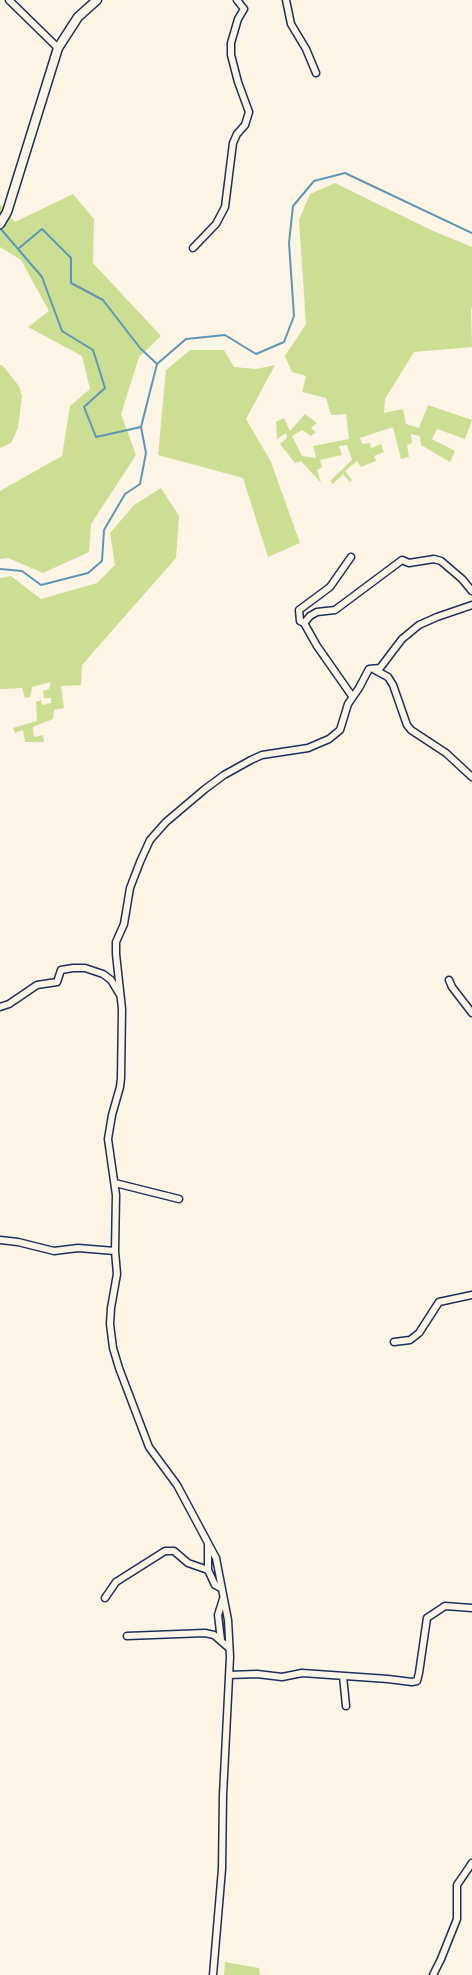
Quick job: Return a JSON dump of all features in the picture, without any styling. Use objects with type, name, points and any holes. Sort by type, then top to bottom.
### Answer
[{"type":"street","points":[[9,0],[58,48]]},
{"type":"street","points":[[0,224],[6,212],[58,48],[78,17],[97,0]]},
{"type":"street","points":[[193,248],[216,224],[225,207],[232,143],[244,125],[249,112],[238,82],[231,55],[233,35],[238,19],[244,10],[237,0]]},
{"type":"street","points":[[286,0],[291,24],[306,49],[316,73]]},
{"type":"street","points":[[351,557],[330,586],[299,610],[300,621],[304,623],[317,646],[352,696]]},
{"type":"street","points":[[304,623],[310,616],[317,612],[332,611],[346,603],[392,566],[402,560],[409,563],[434,559],[441,561],[462,579],[472,591]]},
{"type":"street","points":[[370,669],[380,668],[402,639],[419,626],[437,616],[472,605]]},
{"type":"street","points":[[213,1975],[222,1869],[223,1795],[229,1675],[228,1620],[216,1558],[177,1485],[149,1447],[119,1368],[110,1324],[110,1308],[116,1274],[115,1183],[110,1165],[108,1139],[113,1107],[120,1087],[121,996],[116,942],[124,924],[130,888],[135,873],[144,850],[157,832],[205,788],[246,762],[262,755],[308,748],[329,740],[340,730],[348,704],[370,669]]},
{"type":"street","points":[[370,669],[378,670],[388,677],[393,685],[407,725],[446,753],[472,777]]},
{"type":"street","points":[[0,1007],[9,1004],[37,985],[57,982],[62,970],[73,968],[85,968],[103,974],[110,980],[121,996]]},
{"type":"street","points":[[449,980],[452,987],[472,1013]]},
{"type":"street","points":[[115,1183],[179,1199]]},
{"type":"street","points":[[0,1240],[18,1242],[54,1251],[78,1248],[115,1251]]},
{"type":"street","points":[[394,1342],[410,1340],[419,1333],[439,1302],[472,1296]]},
{"type":"street","points":[[208,1541],[208,1570],[215,1585],[221,1588]]},
{"type":"street","points":[[105,1598],[116,1582],[165,1551],[174,1551],[188,1563],[208,1570]]},
{"type":"street","points":[[221,1640],[218,1615],[224,1599]]},
{"type":"street","points":[[229,1675],[257,1674],[282,1677],[302,1673],[388,1679],[406,1683],[417,1681],[427,1618],[445,1606],[472,1608]]},
{"type":"street","points":[[127,1636],[205,1633],[221,1640],[229,1648]]},
{"type":"street","points":[[343,1676],[346,1706]]},
{"type":"street","points":[[433,1975],[457,1919],[457,1884],[472,1863]]},
{"type":"green space","points":[[335,183],[431,230],[472,247],[472,347],[414,352],[385,399],[384,413],[403,409],[406,424],[419,428],[428,405],[472,420],[465,439],[437,429],[432,439],[455,451],[450,462],[421,445],[420,436],[411,434],[412,443],[407,445],[409,457],[401,459],[393,427],[360,438],[362,444],[370,443],[371,448],[381,444],[384,452],[374,456],[376,461],[361,467],[357,461],[345,471],[352,480],[350,482],[343,474],[333,484],[330,481],[352,460],[347,445],[339,446],[342,455],[320,460],[322,467],[317,470],[321,483],[301,461],[295,463],[280,444],[287,438],[286,433],[277,439],[276,422],[284,418],[290,431],[305,414],[317,423],[311,428],[316,432],[311,436],[302,430],[292,436],[302,456],[316,458],[313,446],[349,439],[346,414],[331,415],[326,398],[302,392],[306,376],[292,372],[285,356],[306,324],[299,220],[310,194]]},
{"type":"green space","points":[[73,194],[94,219],[93,263],[161,336],[139,357],[121,414],[136,455],[91,524],[89,552],[43,573],[8,558],[0,559],[0,491],[62,456],[70,406],[90,389],[82,356],[28,327],[49,311],[21,260],[0,247],[0,204],[15,222]]},
{"type":"green space","points":[[190,350],[224,350],[234,367],[256,369],[275,365],[246,419],[271,462],[300,543],[268,557],[243,478],[158,455],[166,370]]},
{"type":"green space","points":[[0,365],[2,365],[19,386],[22,396],[18,428],[11,443],[0,448]]},
{"type":"green space","points":[[161,488],[179,516],[176,558],[82,665],[81,685],[61,686],[64,708],[54,710],[53,719],[33,727],[34,737],[43,735],[44,742],[25,742],[23,730],[15,733],[13,728],[37,721],[36,702],[41,700],[42,705],[51,703],[51,698],[44,698],[43,691],[49,689],[51,682],[32,687],[30,697],[25,698],[22,688],[0,689],[0,578],[11,576],[41,599],[97,583],[115,565],[110,533],[134,505]]},
{"type":"green space","points":[[225,1962],[259,1968],[260,1975],[224,1975]]},
{"type":"waterway","points":[[0,569],[22,571],[41,585],[88,573],[102,561],[104,530],[125,494],[140,484],[146,453],[141,427],[157,364],[186,339],[225,335],[256,354],[284,342],[294,316],[289,243],[293,206],[314,181],[345,173],[472,233]]},
{"type":"waterway","points":[[0,228],[42,277],[62,331],[93,350],[105,388],[84,407],[96,437],[141,427]]},
{"type":"waterway","points":[[18,249],[42,229],[71,258],[71,283],[103,300],[140,348],[157,364]]}]
